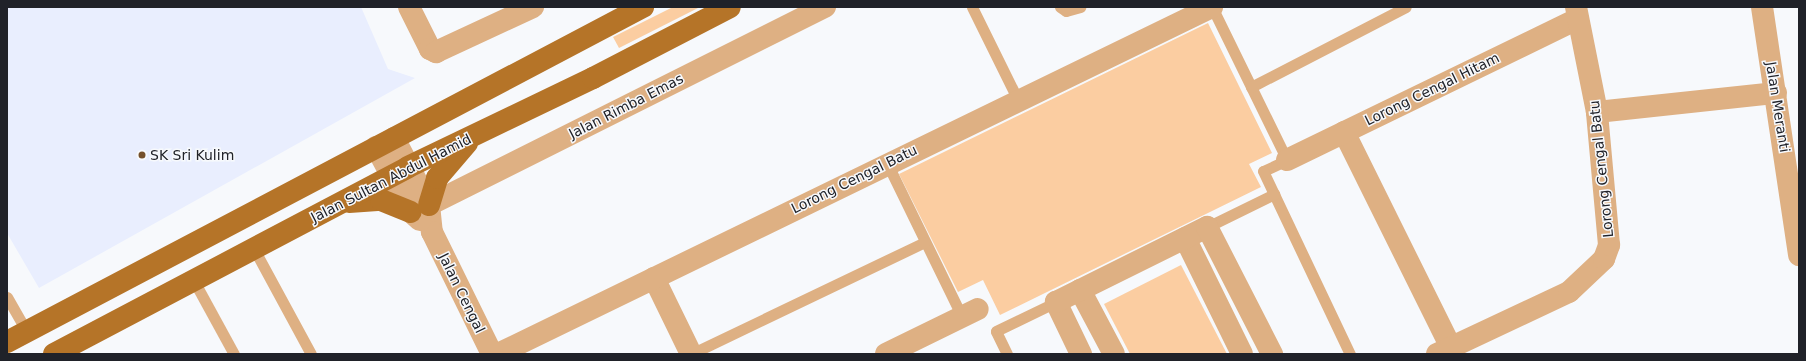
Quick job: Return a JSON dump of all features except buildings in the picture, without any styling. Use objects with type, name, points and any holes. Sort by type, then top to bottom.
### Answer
[{"type":"main road","points":[[7,342],[643,7]]},
{"type":"main road","name":"Jalan Sultan Abdul Hamid","points":[[54,354],[400,171],[730,7]]},
{"type":"main road","points":[[337,204],[381,200],[420,208],[437,178],[475,135]]},
{"type":"street","points":[[409,7],[430,49],[441,52],[533,7]]},
{"type":"street","name":"Jalan Rimba Emas","points":[[420,208],[825,7]]},
{"type":"street","name":"Lorong Cengal Batu","points":[[498,354],[887,163],[1212,7]]},
{"type":"street","name":"Jalan Meranti","points":[[1762,7],[1799,255]]},
{"type":"street","name":"Lorong Cengal Batu","points":[[1444,351],[1568,292],[1604,259],[1609,245],[1597,112],[1577,13]]},
{"type":"street","name":"Lorong Cengal Hitam","points":[[1287,160],[1577,13]]},
{"type":"street","points":[[1597,112],[1776,93]]},
{"type":"street","points":[[1344,132],[1444,351]]},
{"type":"street","name":"Jalan Cengal","points":[[385,143],[420,208],[492,354]]},
{"type":"street","points":[[1081,354],[1056,302],[1207,227],[1272,354]]},
{"type":"street","points":[[1186,238],[1242,354]]},
{"type":"street","points":[[654,278],[692,354]]},
{"type":"street","points":[[1080,290],[1114,354]]},
{"type":"street","points":[[894,352],[970,313]]},
{"type":"lane","points":[[972,7],[1018,100]]},
{"type":"lane","points":[[1060,7],[1066,11],[1080,7]]},
{"type":"lane","points":[[1212,7],[1287,160],[1263,171],[1350,354]]},
{"type":"lane","points":[[1251,87],[1406,7]]},
{"type":"lane","points":[[887,163],[925,242],[970,313]]},
{"type":"lane","points":[[1207,227],[1274,194]]},
{"type":"lane","points":[[692,354],[925,242]]},
{"type":"lane","points":[[254,249],[311,354]]},
{"type":"lane","points":[[194,281],[234,354]]},
{"type":"lane","points":[[7,297],[27,332]]},
{"type":"lane","points":[[1007,354],[996,331],[1056,302]]},
{"type":"shaded area","name":"SK Sri Kulim","points":[[7,7],[361,7],[388,69],[415,78],[39,288],[7,233]]},
{"type":"shaded area","points":[[673,7],[700,7],[619,48],[613,37]]},
{"type":"shaded area","points":[[1208,23],[1272,153],[1249,164],[1261,187],[1000,315],[983,280],[958,292],[899,174]]},
{"type":"shaded area","points":[[1181,265],[1227,354],[1130,354],[1104,304]]},
{"type":"place","name":"SK Sri Kulim","points":[[142,155]]}]
